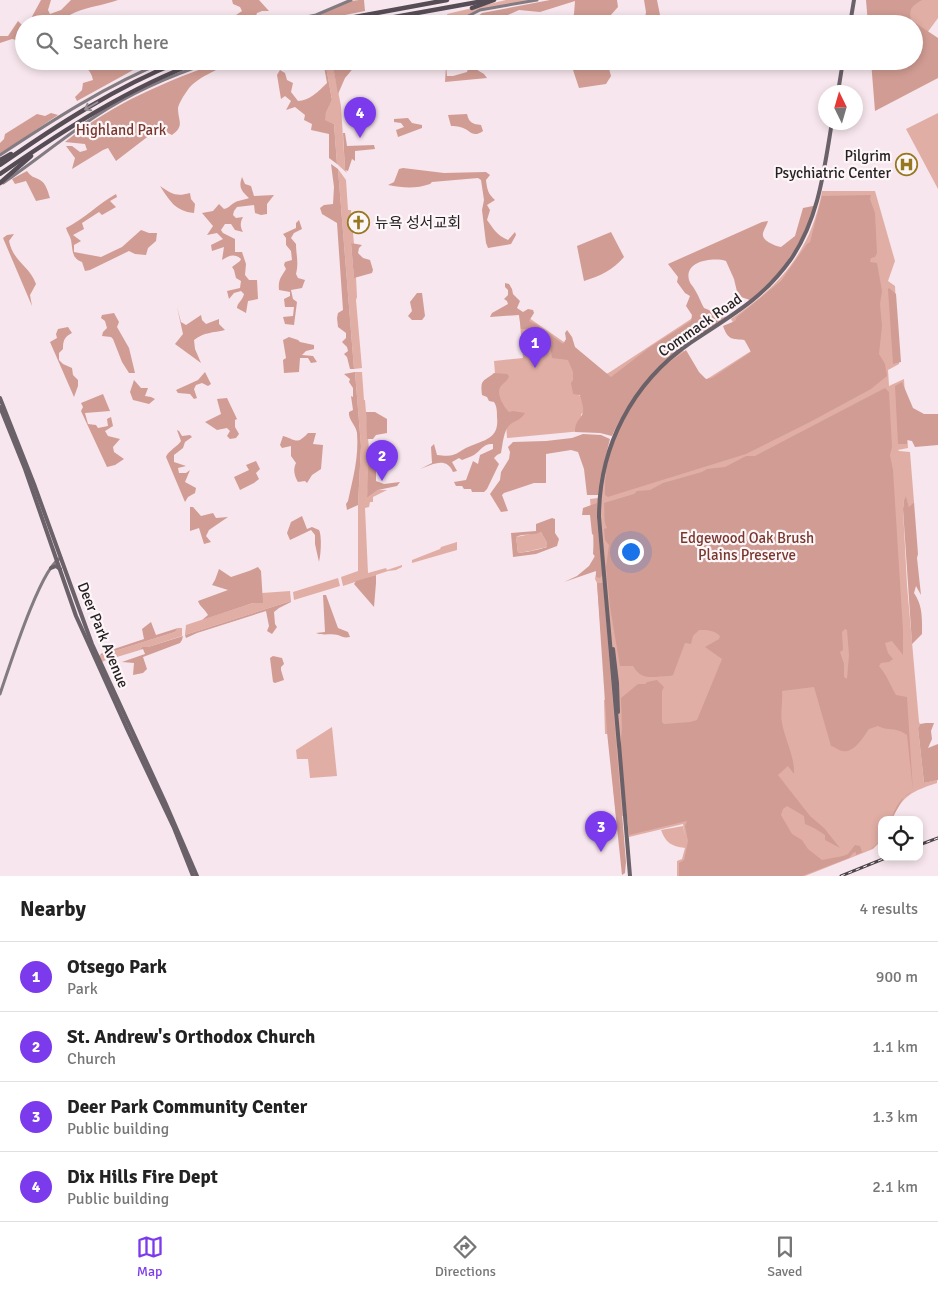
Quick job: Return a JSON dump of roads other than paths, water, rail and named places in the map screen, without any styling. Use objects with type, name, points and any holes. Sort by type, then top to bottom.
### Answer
[{"type":"highway","points":[[434,2],[441,0]]},
{"type":"highway","points":[[365,15],[447,0]]},
{"type":"highway","points":[[403,15],[489,0]]},
{"type":"highway","points":[[472,8],[494,0]]},
{"type":"highway","points":[[0,165],[96,103],[161,70]]},
{"type":"highway","points":[[0,174],[62,132],[136,89],[180,70]]},
{"type":"highway","points":[[0,184],[34,153],[62,132]]},
{"type":"highway","points":[[0,160],[26,147]]},
{"type":"main road","points":[[316,15],[351,0]]},
{"type":"main road","points":[[473,15],[486,9],[537,0]]},
{"type":"main road","points":[[852,15],[854,0]]},
{"type":"main road","points":[[0,155],[76,107],[146,70]]},
{"type":"main road","points":[[0,184],[98,114],[131,96],[190,70]]},
{"type":"main road","points":[[839,85],[842,70]]},
{"type":"main road","name":"Commack Road","points":[[628,876],[599,517],[606,458],[620,422],[641,388],[660,366],[756,298],[790,261],[806,235],[818,200],[831,130]]},
{"type":"main road","name":"Deer Park Avenue","points":[[0,398],[59,559],[61,570],[84,635],[174,828],[193,876]]},
{"type":"main road","name":"Deer Park Avenue","points":[[0,407],[92,644],[197,876]]},
{"type":"main road","points":[[0,694],[26,618],[51,568],[59,559]]},
{"type":"main road","points":[[51,568],[56,566],[61,570]]},
{"type":"railway","points":[[923,844],[938,838]]},
{"type":"railway","points":[[841,876],[878,861]]},
{"type":"place","name":"Dix Hills Fire Dept","points":[[360,138]]},
{"type":"place","name":"Pilgrim Psychiatric Center","points":[[907,165]]},
{"type":"place","name":"뉴욕 성서교회","points":[[359,223]]},
{"type":"place","name":"Otsego Park","points":[[535,368]]},
{"type":"place","name":"St. Andrew's Orthodox Church","points":[[382,481]]},
{"type":"place","name":"Deer Park Community Center","points":[[601,852]]},
{"type":"park label","name":"Highland Park","points":[[121,130]]},
{"type":"park label","name":"Edgewood Oak Brush Plains Preserve","points":[[747,546]]}]
